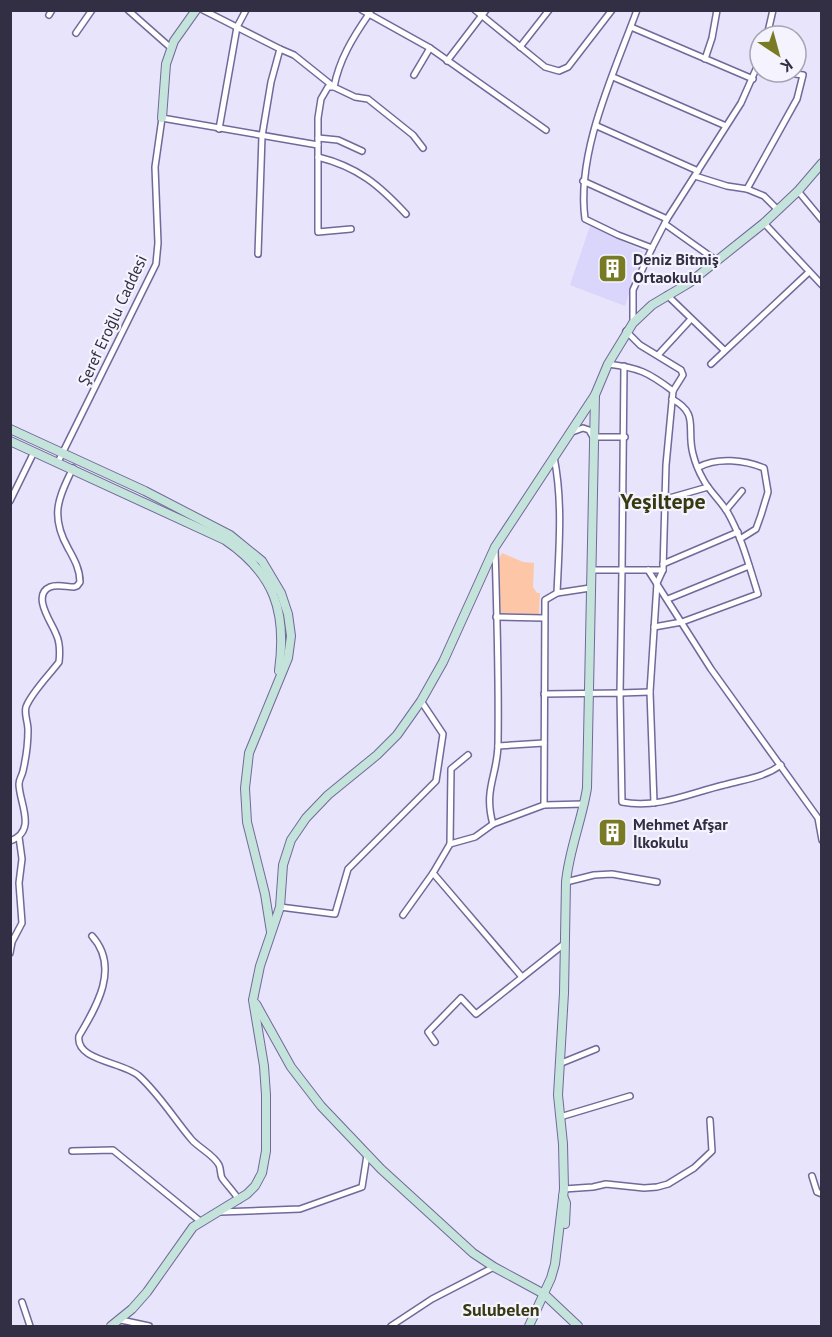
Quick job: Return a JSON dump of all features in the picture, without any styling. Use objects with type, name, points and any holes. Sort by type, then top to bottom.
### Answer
[{"type":"street","points":[[76,33],[92,10]]},
{"type":"street","points":[[128,10],[171,48]]},
{"type":"street","name":"Şeref Eroğlu Caddesi","points":[[58,462],[156,264],[158,243],[155,167],[162,118],[165,63],[174,40],[196,10]]},
{"type":"street","points":[[203,10],[294,55],[334,87],[356,97],[368,99],[412,135],[423,148]]},
{"type":"street","points":[[219,129],[237,27],[246,10]]},
{"type":"street","points":[[362,10],[370,12],[430,48],[546,130]]},
{"type":"street","points":[[475,10],[484,13],[544,67],[559,71],[564,70],[612,10]]},
{"type":"street","points":[[520,47],[549,10]]},
{"type":"street","points":[[637,10],[597,126],[584,181],[583,203],[585,219],[652,248]]},
{"type":"street","points":[[705,59],[712,38],[717,10]]},
{"type":"street","points":[[334,87],[344,56],[370,12]]},
{"type":"street","points":[[447,61],[484,13]]},
{"type":"street","points":[[631,27],[748,77]]},
{"type":"street","points":[[414,75],[430,48]]},
{"type":"street","points":[[258,254],[262,136],[271,82],[280,49]]},
{"type":"street","points":[[613,77],[726,126]]},
{"type":"street","points":[[633,323],[633,290],[652,248],[666,221],[741,103],[750,84]]},
{"type":"street","points":[[747,189],[797,99],[800,84]]},
{"type":"street","points":[[334,87],[328,87],[321,99],[318,118],[318,232],[351,229]]},
{"type":"street","points":[[162,118],[318,145]]},
{"type":"street","points":[[597,126],[727,186],[747,189],[764,196],[778,210]]},
{"type":"street","points":[[318,138],[338,140],[363,151]]},
{"type":"street","points":[[318,157],[366,176],[406,214]]},
{"type":"street","points":[[111,1326],[121,1320],[147,1292],[185,1237],[200,1221],[239,1200],[255,1186],[262,1173],[265,1163],[266,1095],[253,1000],[260,966],[280,906],[283,866],[291,840],[306,818],[328,795],[377,755],[397,735],[421,701],[443,662],[495,547],[595,395],[608,364],[626,331],[652,305],[688,284],[778,210],[822,163]]},
{"type":"street","points":[[584,181],[666,221],[717,261]]},
{"type":"street","points":[[798,191],[822,220]]},
{"type":"street","points":[[764,222],[822,285]]},
{"type":"street","points":[[711,364],[810,272]]},
{"type":"street","points":[[667,296],[724,350]]},
{"type":"street","points":[[658,355],[691,319]]},
{"type":"street","points":[[626,331],[640,345],[683,373],[673,391],[672,399],[666,465],[663,567],[657,583],[654,627],[650,692],[654,803]]},
{"type":"street","points":[[608,364],[642,370],[673,391]]},
{"type":"street","points":[[624,366],[625,437],[620,693],[622,802],[654,803],[765,776],[781,765]]},
{"type":"street","points":[[534,1326],[555,1264],[563,1192],[558,1095],[564,993],[566,882],[567,867],[587,788],[595,395]]},
{"type":"street","points":[[654,627],[682,622],[758,594],[738,532],[726,510],[702,479],[690,439],[689,414],[684,405],[672,399]]},
{"type":"street","points":[[568,435],[583,428],[589,430],[593,437]]},
{"type":"street","points":[[10,429],[204,520],[245,546],[262,561],[281,593],[288,614],[291,636],[288,658],[249,753],[245,788],[247,822],[265,894],[271,934]]},
{"type":"street","points":[[593,437],[625,437]]},
{"type":"street","points":[[10,441],[73,468],[225,540],[244,553],[268,582],[277,600],[282,630],[278,681]]},
{"type":"street","points":[[10,501],[34,452]]},
{"type":"street","points":[[554,457],[560,484],[557,593]]},
{"type":"street","points":[[699,467],[712,461],[722,461],[764,468],[768,492],[761,515],[756,529],[740,539]]},
{"type":"street","points":[[10,841],[19,837],[24,829],[26,810],[19,784],[24,770],[28,734],[26,708],[29,700],[59,662],[56,633],[45,612],[43,595],[52,585],[74,587],[80,582],[79,570],[60,533],[57,517],[58,499],[73,468]]},
{"type":"street","points":[[666,499],[708,487]]},
{"type":"street","points":[[726,510],[742,490]]},
{"type":"street","points":[[591,570],[648,570],[663,567],[738,532]]},
{"type":"street","points":[[493,825],[488,796],[498,746],[495,547]]},
{"type":"street","points":[[668,599],[749,566]]},
{"type":"street","points":[[648,570],[711,669],[818,818],[822,840]]},
{"type":"street","points":[[544,805],[544,600],[557,593],[590,588]]},
{"type":"street","points":[[496,617],[544,618]]},
{"type":"street","points":[[544,694],[650,692]]},
{"type":"street","points":[[280,906],[335,914],[348,869],[436,781],[443,734],[421,701]]},
{"type":"street","points":[[498,746],[544,743]]},
{"type":"street","points":[[403,915],[433,873],[450,844],[451,769],[468,755]]},
{"type":"street","points":[[450,844],[475,837],[493,825],[544,805],[584,804]]},
{"type":"street","points":[[10,953],[12,942],[22,923],[19,883],[22,858],[19,837]]},
{"type":"street","points":[[433,873],[522,977]]},
{"type":"street","points":[[566,882],[594,875],[612,874],[657,882]]},
{"type":"street","points":[[92,936],[104,955],[105,977],[103,988],[78,1042],[94,1059],[125,1067],[138,1075],[193,1141],[218,1164],[221,1176],[239,1200]]},
{"type":"street","points":[[435,1042],[428,1032],[461,998],[476,1014],[564,944]]},
{"type":"street","points":[[253,1000],[291,1067],[321,1106],[367,1155],[424,1210],[474,1253],[546,1296],[578,1326]]},
{"type":"street","points":[[559,1064],[596,1049]]},
{"type":"street","points":[[560,1117],[630,1096]]},
{"type":"street","points":[[563,1192],[606,1184],[644,1188],[668,1184],[694,1168],[712,1151],[710,1120]]},
{"type":"street","points":[[72,1151],[113,1150],[200,1221]]},
{"type":"street","points":[[215,1212],[300,1209],[362,1186],[367,1155]]},
{"type":"street","points":[[812,1176],[817,1192],[822,1194]]},
{"type":"street","points":[[391,1326],[432,1299],[494,1267]]},
{"type":"street","points":[[529,1326],[546,1296]]},
{"type":"street","points":[[22,1302],[30,1326]]},
{"type":"street","points":[[121,1320],[149,1326]]},
{"type":"shaded area","points":[[590,226],[643,251],[625,306],[570,285]]},
{"type":"shaded area","points":[[502,553],[523,562],[534,563],[533,587],[537,593],[540,593],[539,614],[501,613],[499,559]]},
{"type":"place","name":"Deniz Bitmiş Ortaokulu","points":[[612,268]]},
{"type":"place","name":"Mehmet Afşar İlkokulu","points":[[612,833]]},
{"type":"district","name":"Yeşiltepe","points":[[663,501]]},
{"type":"district","name":"Sulubelen","points":[[501,1309]]}]
